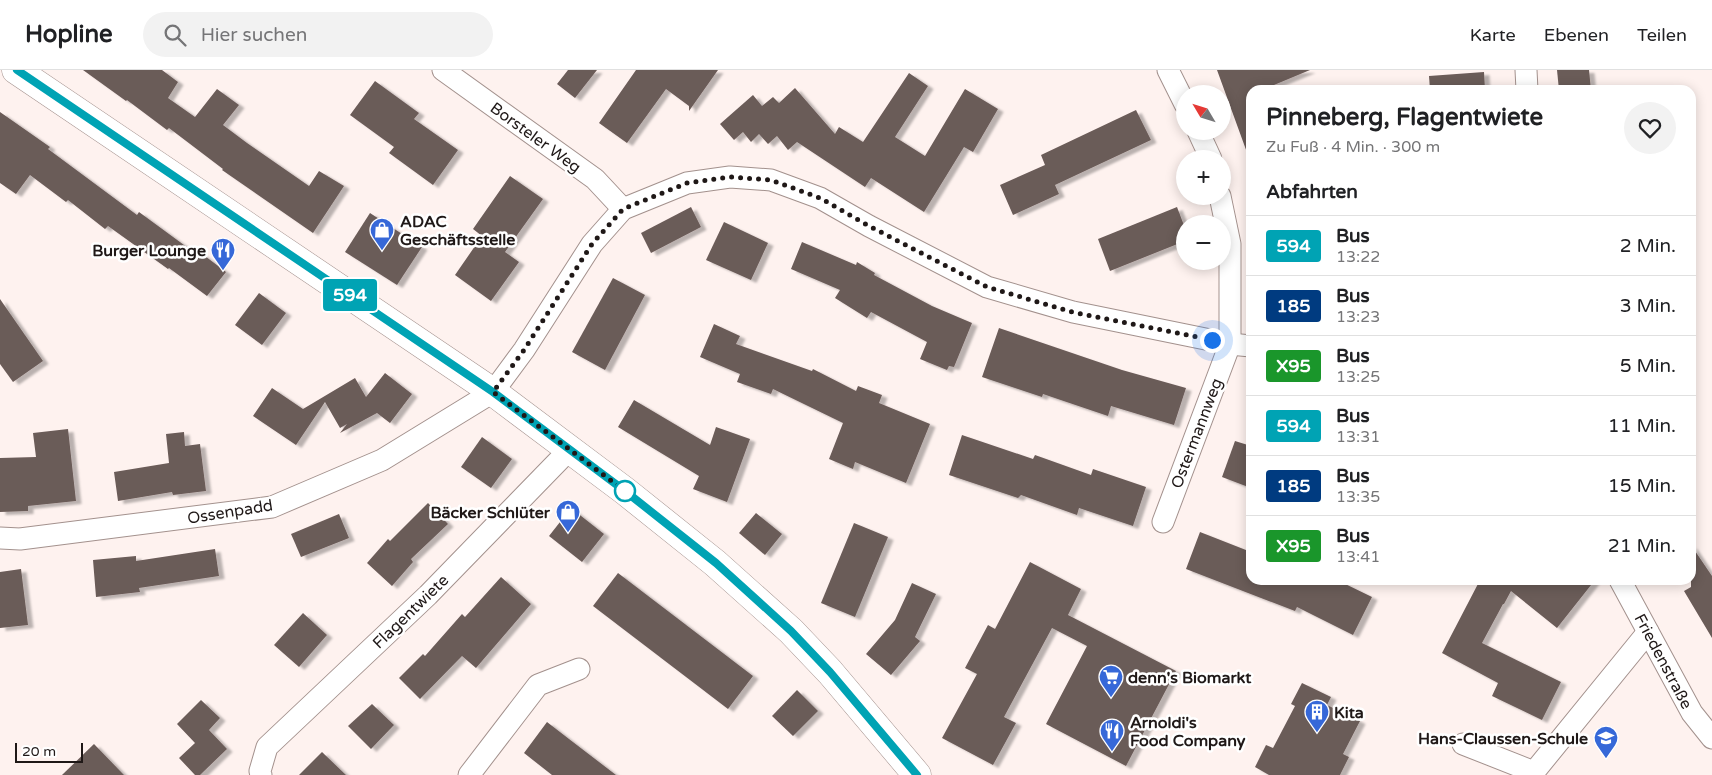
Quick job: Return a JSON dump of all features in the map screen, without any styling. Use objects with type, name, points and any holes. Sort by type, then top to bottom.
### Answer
[{"type":"main road","points":[[16,70],[493,392],[570,449],[716,563],[767,608],[830,672],[917,775]]},
{"type":"street","points":[[1168,70],[1176,86]]},
{"type":"street","points":[[1526,70],[1527,85]]},
{"type":"street","name":"Borsteler Weg","points":[[451,72],[595,179],[623,209]]},
{"type":"street","points":[[493,392],[524,350],[592,244],[623,209],[687,183],[730,177],[771,180],[820,198],[869,226],[987,287],[1072,312],[1230,344],[1246,346]]},
{"type":"street","points":[[1222,205],[1230,244],[1230,344]]},
{"type":"street","name":"Ostermannweg","points":[[1163,522],[1230,344]]},
{"type":"street","name":"Ossenpadd","points":[[0,538],[20,539],[272,507],[382,460],[493,392]]},
{"type":"street","name":"Flagentwiete","points":[[261,775],[260,771],[268,747],[428,595],[570,449]]},
{"type":"street","name":"Friedenstraße","points":[[1623,585],[1692,713],[1712,738]]},
{"type":"street","points":[[1463,744],[1534,772],[1648,632]]},
{"type":"street","points":[[469,775],[538,685],[579,669]]},
{"type":"building","points":[[83,70],[162,70],[178,82],[168,98],[195,117],[217,89],[239,105],[223,125],[309,186],[319,171],[344,186],[313,233],[222,170],[169,128],[167,130]]},
{"type":"building","points":[[568,70],[597,70],[575,98],[557,84]]},
{"type":"building","points":[[636,70],[718,70],[689,111],[689,106],[666,89],[627,143],[599,123]]},
{"type":"building","points":[[1217,70],[1310,70],[1274,85],[1246,85],[1246,150],[1231,108],[1231,85],[1222,85]]},
{"type":"building","points":[[1557,70],[1589,70],[1590,85],[1558,85]]},
{"type":"building","points":[[1484,72],[1485,85],[1430,85],[1429,76]]},
{"type":"building","points":[[909,73],[928,86],[895,137],[925,156],[965,89],[998,109],[973,152],[964,147],[924,212],[871,178],[865,187],[797,142],[788,150],[777,136],[768,144],[759,134],[751,142],[743,132],[734,140],[720,124],[753,95],[762,106],[773,97],[779,103],[795,88],[835,134],[839,127],[863,142]]},
{"type":"building","points":[[375,81],[419,113],[414,119],[458,150],[433,185],[389,153],[394,147],[350,115]]},
{"type":"building","points":[[1136,110],[1151,140],[1055,185],[1059,194],[1013,215],[1000,185],[1045,165],[1041,155]]},
{"type":"building","points":[[0,112],[50,147],[48,149],[137,215],[139,212],[199,256],[201,253],[226,272],[207,296],[108,226],[105,229],[68,200],[66,202],[30,175],[16,194],[0,183]]},
{"type":"building","points":[[510,176],[543,199],[505,252],[519,262],[491,301],[455,275],[482,236],[473,229]]},
{"type":"building","points":[[691,207],[701,227],[651,253],[641,233]]},
{"type":"building","points":[[1177,207],[1180,215],[1176,215],[1176,245],[1110,271],[1098,239]]},
{"type":"building","points":[[370,213],[422,247],[397,285],[345,252]]},
{"type":"building","points":[[724,222],[768,243],[751,280],[706,260]]},
{"type":"building","points":[[802,242],[856,265],[857,262],[875,273],[874,275],[932,306],[972,323],[954,367],[949,366],[947,370],[920,359],[927,342],[871,312],[867,318],[835,298],[840,290],[791,269]]},
{"type":"building","points":[[613,278],[645,295],[605,370],[572,352]]},
{"type":"building","points":[[259,293],[286,313],[262,345],[235,325]]},
{"type":"building","points":[[0,299],[43,361],[13,382],[0,364]]},
{"type":"building","points":[[714,324],[740,336],[736,344],[812,371],[813,369],[856,391],[858,386],[882,395],[879,403],[930,424],[906,483],[855,462],[853,469],[829,459],[843,423],[773,389],[771,394],[737,382],[740,374],[700,357]]},
{"type":"building","points":[[999,328],[1122,370],[1186,388],[1174,425],[1111,406],[1108,416],[1043,394],[1042,397],[982,377]]},
{"type":"building","points":[[385,373],[412,394],[390,423],[377,413],[340,433],[347,424],[340,428],[325,402],[296,445],[253,416],[272,388],[303,409],[355,378],[366,397]]},
{"type":"building","points":[[634,400],[710,445],[716,427],[750,439],[727,502],[693,489],[699,476],[618,427]]},
{"type":"building","points":[[68,429],[76,501],[28,506],[28,511],[0,512],[0,458],[36,457],[33,433]]},
{"type":"building","points":[[184,432],[185,446],[200,444],[206,491],[173,495],[172,492],[118,501],[114,472],[169,463],[166,434]]},
{"type":"building","points":[[962,435],[1033,459],[1035,455],[1091,475],[1093,469],[1146,487],[1133,526],[1079,508],[1077,515],[1021,495],[1018,498],[949,475]]},
{"type":"building","points":[[482,437],[512,459],[491,488],[461,467]]},
{"type":"building","points":[[1235,441],[1246,444],[1246,486],[1222,477]]},
{"type":"building","points":[[428,503],[448,524],[411,559],[413,562],[392,586],[367,563],[388,539],[390,541]]},
{"type":"building","points":[[571,508],[604,534],[582,562],[549,536]]},
{"type":"building","points":[[756,513],[782,534],[765,555],[739,533]]},
{"type":"building","points":[[339,514],[349,538],[301,557],[291,534]]},
{"type":"building","points":[[854,523],[888,537],[855,617],[821,603]]},
{"type":"building","points":[[1200,532],[1246,550],[1246,585],[1347,585],[1372,597],[1353,635],[1297,607],[1295,611],[1186,569]]},
{"type":"building","points":[[215,549],[219,576],[139,588],[140,592],[96,597],[93,560],[136,556],[136,561]]},
{"type":"building","points":[[1696,552],[1712,576],[1712,638],[1684,591],[1691,587],[1691,585],[1696,585]]},
{"type":"building","points":[[1030,562],[1081,589],[1068,615],[1176,671],[1126,766],[1046,724],[1087,646],[1052,628],[1004,717],[1016,723],[993,765],[942,738],[977,674],[965,668],[988,625],[995,629]]},
{"type":"building","points":[[21,569],[28,625],[0,628],[0,572]]},
{"type":"building","points":[[618,573],[753,676],[728,709],[593,606]]},
{"type":"building","points":[[501,577],[531,604],[476,668],[462,656],[420,699],[399,678],[423,654],[425,656],[462,614],[465,617]]},
{"type":"building","points":[[912,583],[936,594],[915,637],[920,641],[891,675],[866,654],[895,620]]},
{"type":"building","points":[[1477,585],[1591,585],[1557,628],[1511,591],[1482,643],[1561,682],[1542,720],[1492,696],[1498,683],[1442,653]]},
{"type":"building","points":[[303,613],[327,635],[299,667],[274,645]]},
{"type":"building","name":"Kita","points":[[1302,683],[1331,697],[1327,705],[1360,721],[1343,754],[1349,757],[1340,775],[1269,775],[1255,767],[1266,745],[1273,748],[1295,706],[1291,704]]},
{"type":"building","points":[[797,690],[818,711],[793,736],[772,716]]},
{"type":"building","points":[[201,700],[220,718],[209,730],[227,749],[200,775],[195,775],[179,758],[195,743],[177,724]]},
{"type":"building","points":[[372,704],[394,725],[371,749],[348,726]]},
{"type":"building","points":[[547,722],[616,775],[552,775],[524,753]]},
{"type":"building","points":[[94,744],[124,775],[62,775]]},
{"type":"building","points":[[322,752],[346,775],[299,775]]},
{"type":"bus line","name":"594","points":[[17,70],[493,392],[625,491],[716,563],[791,631],[830,672],[917,775]]},
{"type":"place","name":"ADAC Geschäftsstelle","points":[[382,251]]},
{"type":"place","name":"Burger Lounge","points":[[223,271]]},
{"type":"place","name":"Bäcker Schlüter","points":[[568,533]]},
{"type":"place","name":"denn's Biomarkt","points":[[1111,698]]},
{"type":"place","name":"Kita","points":[[1317,733]]},
{"type":"place","name":"Arnoldi's Food Company","points":[[1112,752]]},
{"type":"place","name":"Hans-Claussen-Schule","points":[[1606,759]]},
{"type":"route","points":[[625,491],[493,392],[524,350],[592,244],[623,209],[687,183],[730,177],[771,180],[820,198],[869,226],[987,287],[1072,312],[1212,340]]}]
